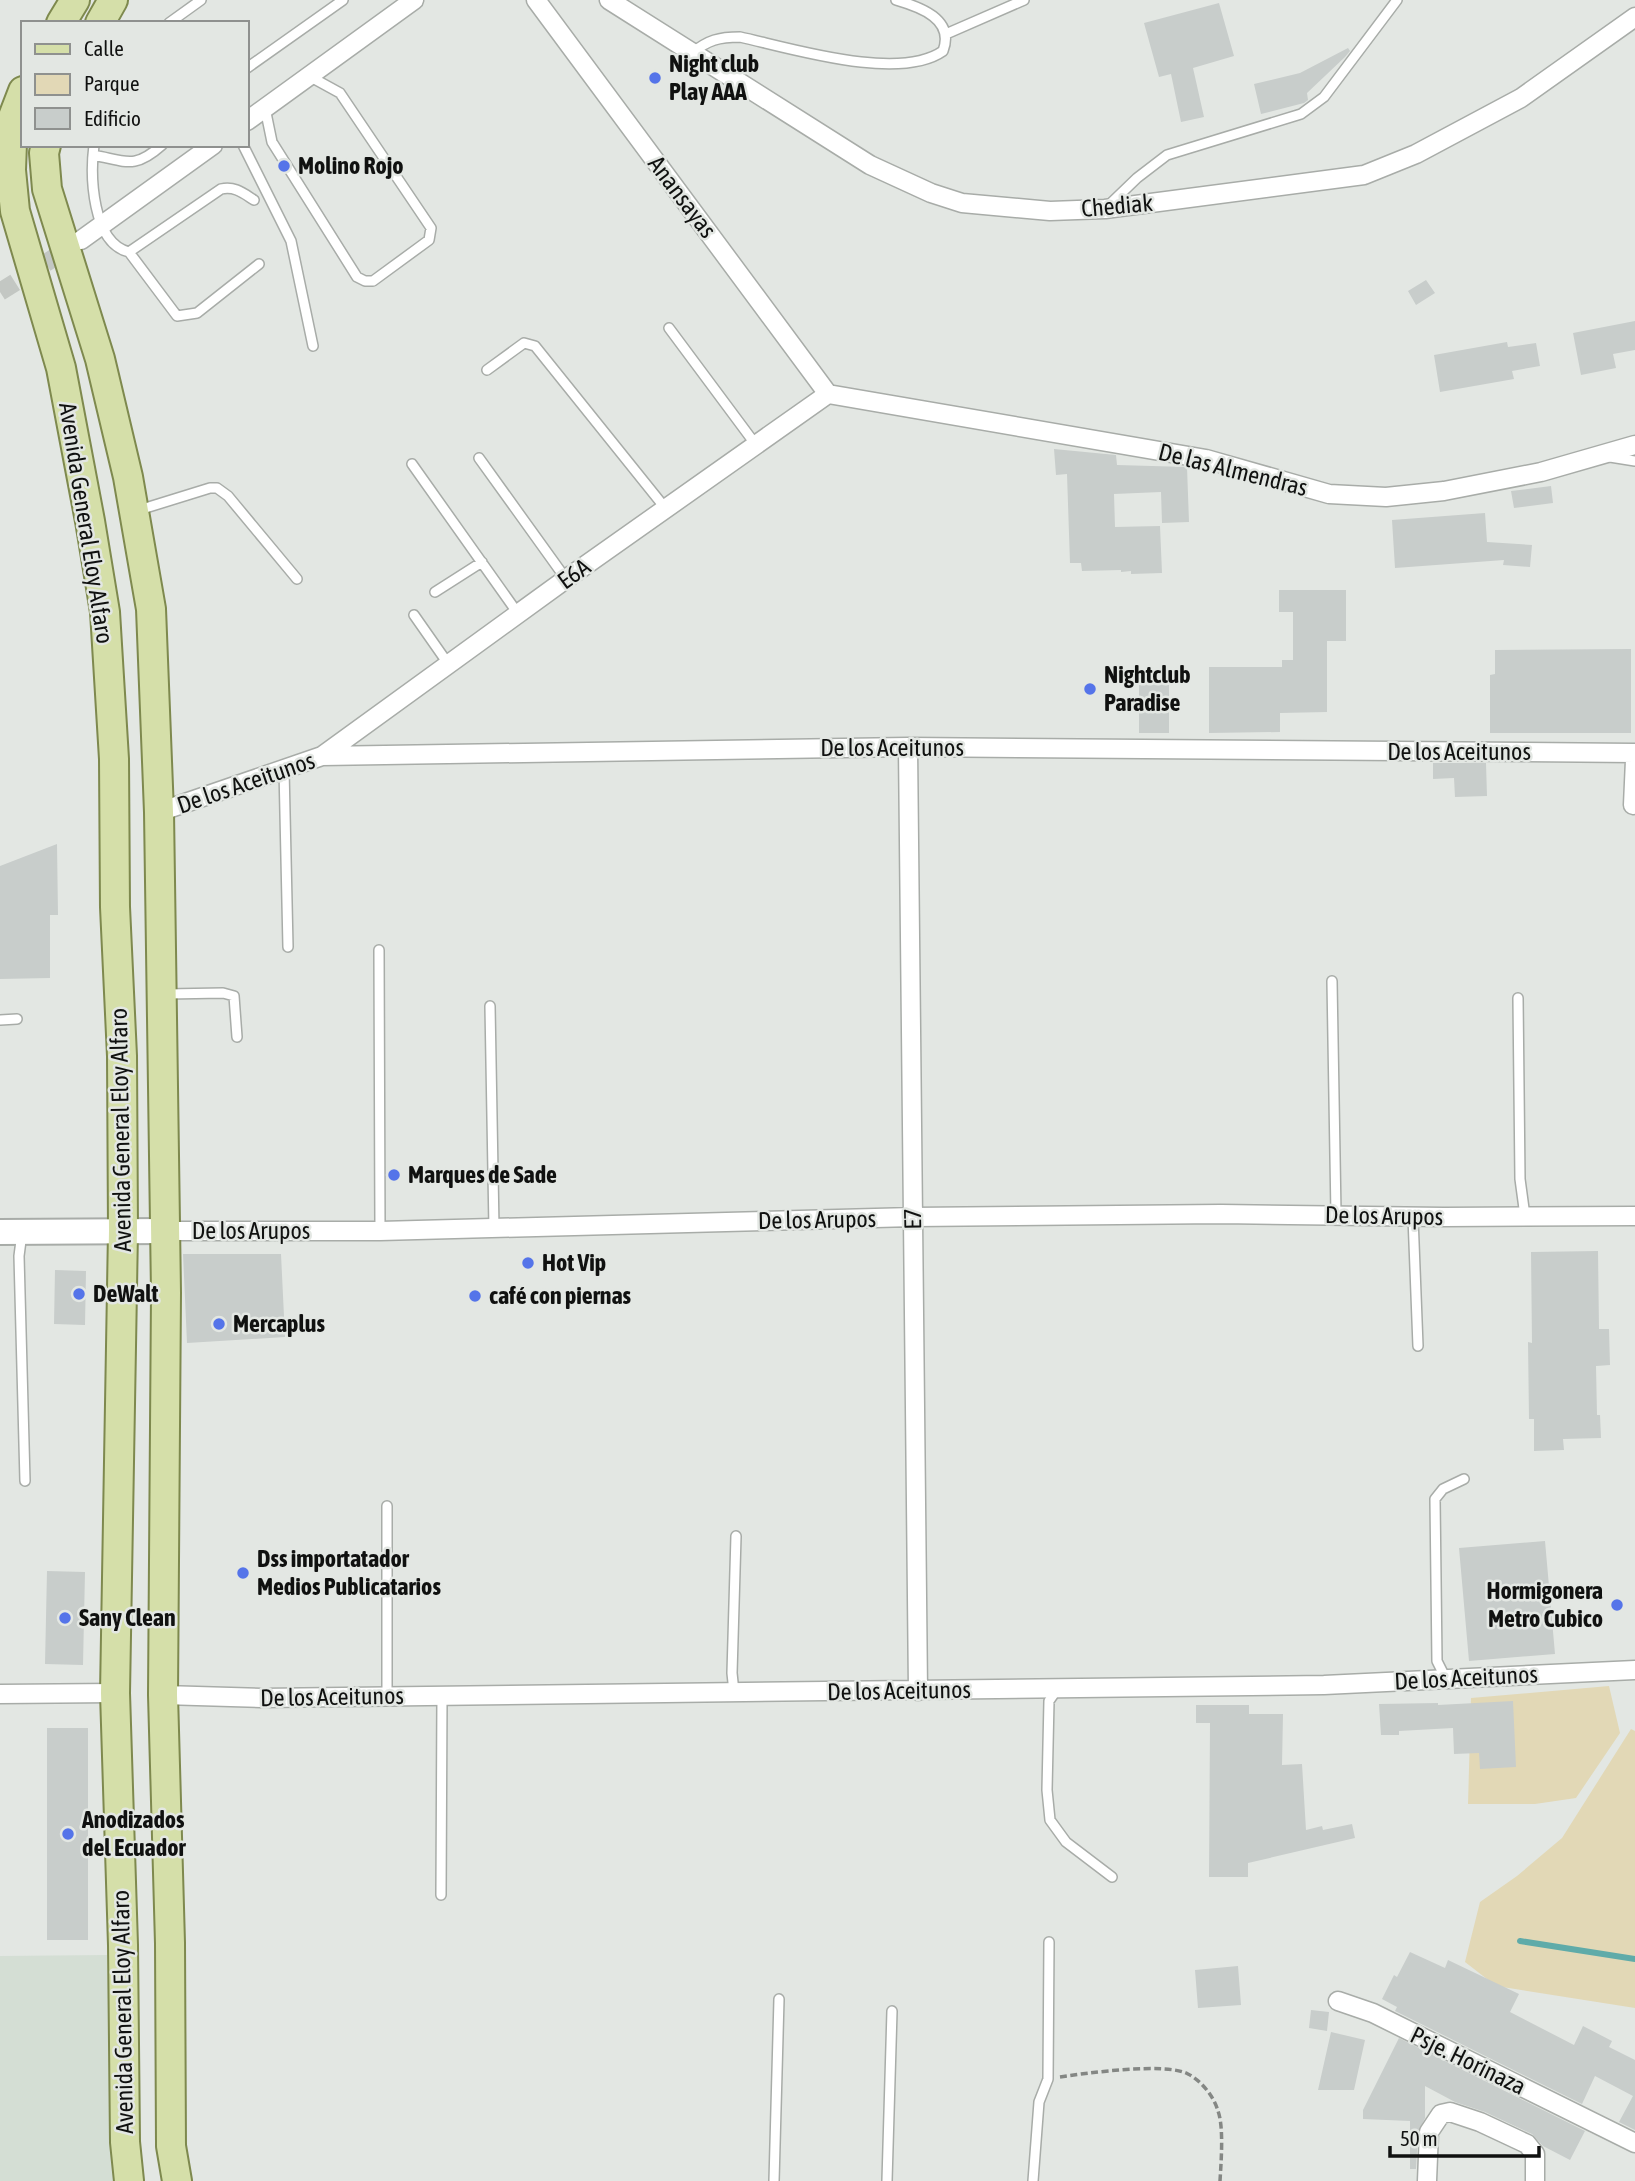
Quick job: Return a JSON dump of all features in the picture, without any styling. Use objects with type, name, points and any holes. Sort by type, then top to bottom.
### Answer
[{"type":"main road","points":[[62,21],[75,0]]},
{"type":"main road","points":[[101,21],[113,0]]},
{"type":"main road","name":"Avenida General Eloy Alfaro","points":[[13,106],[11,170],[15,211],[61,368],[90,521],[105,612],[114,759],[115,907],[122,1056],[123,1231],[115,1693],[125,2142],[129,2181]]},
{"type":"main road","name":"Avenida General Eloy Alfaro","points":[[46,147],[47,189],[100,359],[134,511],[151,609],[159,812],[165,1231],[163,1695],[170,1943],[171,2146],[177,2181]]},
{"type":"street","points":[[248,120],[414,0]]},
{"type":"street","name":"Anansayas","points":[[536,0],[828,394]]},
{"type":"street","name":"Chediak","points":[[608,0],[870,165],[931,193],[962,203],[1050,211],[1105,209],[1364,175],[1416,154],[1521,98],[1635,17]]},
{"type":"street","points":[[81,240],[210,147]]},
{"type":"street","name":"E6A","points":[[323,756],[566,579],[828,394]]},
{"type":"street","name":"De las Almendras","points":[[828,394],[1206,459],[1329,494],[1386,497],[1444,491],[1541,472],[1635,446]]},
{"type":"street","name":"De los Aceitunos","points":[[159,812],[323,756],[908,747],[1635,753]]},
{"type":"street","name":"E7","points":[[908,747],[918,1690]]},
{"type":"street","points":[[1633,805],[1635,760]]},
{"type":"street","name":"De los Arupos","points":[[11,1232],[380,1231],[913,1217],[1336,1214],[1413,1217],[1635,1216]]},
{"type":"street","name":"De los Aceitunos","points":[[163,1695],[261,1698],[1324,1685],[1635,1670]]},
{"type":"street","points":[[0,1694],[115,1693]]},
{"type":"street","name":"Psje. Horinaza","points":[[1338,2001],[1373,2013],[1635,2143]]},
{"type":"street","points":[[1427,2181],[1429,2132],[1441,2114],[1450,2112],[1480,2122],[1527,2144],[1535,2154],[1535,2177]]},
{"type":"lane","points":[[172,21],[201,0]]},
{"type":"lane","points":[[248,67],[343,0]]},
{"type":"lane","points":[[691,53],[706,42],[721,37],[740,37],[858,62],[897,64],[922,61],[943,51],[946,34],[933,14],[896,0]]},
{"type":"lane","points":[[946,34],[1024,0]]},
{"type":"lane","points":[[1105,209],[1137,178],[1167,155],[1301,114],[1324,97],[1397,0]]},
{"type":"lane","points":[[265,108],[269,132],[279,153],[357,277],[373,281],[429,240],[431,228],[340,93],[309,76]]},
{"type":"lane","points":[[160,147],[148,157],[134,163],[94,150],[93,184],[101,226],[115,247],[129,252],[177,316],[197,313],[259,264]]},
{"type":"lane","points":[[244,147],[291,241],[313,346]]},
{"type":"lane","points":[[129,252],[221,189],[237,189],[254,200]]},
{"type":"lane","points":[[669,328],[757,446]]},
{"type":"lane","points":[[487,370],[524,343],[535,346],[666,509]]},
{"type":"lane","points":[[1598,456],[1635,461]]},
{"type":"lane","points":[[479,458],[566,579]]},
{"type":"lane","points":[[412,464],[519,615]]},
{"type":"lane","points":[[134,511],[217,488],[228,496],[297,579]]},
{"type":"lane","points":[[435,592],[482,562]]},
{"type":"lane","points":[[414,615],[449,665]]},
{"type":"lane","points":[[284,769],[288,947]]},
{"type":"lane","points":[[379,950],[380,1231]]},
{"type":"lane","points":[[1332,981],[1336,1214]]},
{"type":"lane","points":[[161,994],[223,992],[234,996],[237,1037]]},
{"type":"lane","points":[[1518,998],[1520,1179],[1525,1216]]},
{"type":"lane","points":[[490,1006],[494,1228]]},
{"type":"lane","points":[[0,1020],[17,1019]]},
{"type":"lane","points":[[1413,1217],[1418,1346]]},
{"type":"lane","points":[[11,1232],[19,1256],[25,1481]]},
{"type":"lane","points":[[1446,1679],[1437,1661],[1435,1499],[1443,1489],[1464,1479]]},
{"type":"lane","points":[[387,1506],[387,1696]]},
{"type":"lane","points":[[734,1692],[732,1673],[736,1536]]},
{"type":"lane","points":[[1058,1688],[1049,1701],[1047,1790],[1050,1820],[1066,1842],[1112,1877]]},
{"type":"lane","points":[[442,1696],[442,1895]]},
{"type":"lane","points":[[1033,2181],[1039,2102],[1048,2079],[1049,1942]]},
{"type":"lane","points":[[774,2181],[779,1999]]},
{"type":"lane","points":[[887,2181],[892,2011]]},
{"type":"path","points":[[1048,2079],[1103,2071],[1169,2070],[1188,2074],[1205,2087],[1219,2112],[1220,2181]]},
{"type":"shaded area","points":[[107,1955],[114,2181],[0,2181],[0,1956]]},
{"type":"green space","points":[[1609,1686],[1620,1733],[1576,1798],[1535,1804],[1468,1804],[1471,1698]]},
{"type":"green space","points":[[1631,1729],[1635,1731],[1635,2008],[1496,1986],[1465,1962],[1480,1902],[1517,1876],[1562,1838]]},
{"type":"building","points":[[1219,3],[1234,56],[1193,68],[1204,117],[1181,122],[1171,74],[1159,77],[1144,23]]},
{"type":"building","points":[[1348,48],[1350,51],[1345,57],[1307,93],[1308,100],[1261,114],[1254,84],[1300,73]]},
{"type":"building","points":[[1426,280],[1435,293],[1416,305],[1408,291]]},
{"type":"building","points":[[1635,321],[1635,350],[1613,354],[1616,368],[1581,375],[1573,333]]},
{"type":"building","points":[[1507,342],[1508,347],[1536,343],[1540,366],[1512,371],[1514,379],[1440,392],[1434,355]]},
{"type":"building","points":[[1054,449],[1116,455],[1117,465],[1187,467],[1189,522],[1162,523],[1161,492],[1114,494],[1115,527],[1160,526],[1162,573],[1082,571],[1081,563],[1070,563],[1067,474],[1056,475]]},
{"type":"building","points":[[1551,486],[1553,503],[1514,508],[1511,491]]},
{"type":"building","points":[[1485,513],[1487,542],[1532,545],[1530,567],[1503,565],[1504,560],[1395,568],[1392,520]]},
{"type":"building","points":[[1279,590],[1346,590],[1346,641],[1327,641],[1327,712],[1280,713],[1280,732],[1209,733],[1209,667],[1282,667],[1282,660],[1293,660],[1293,612],[1279,612]]},
{"type":"building","points":[[1631,649],[1631,733],[1490,733],[1490,675],[1495,674],[1495,650]]},
{"type":"building","points":[[1139,682],[1169,682],[1169,733],[1139,733]]},
{"type":"building","points":[[1433,763],[1486,763],[1487,796],[1455,797],[1454,778],[1433,779]]},
{"type":"building","points":[[57,844],[58,915],[50,915],[50,978],[0,979],[0,866]]},
{"type":"building","points":[[1598,1251],[1599,1329],[1609,1329],[1610,1365],[1596,1366],[1597,1415],[1600,1415],[1601,1438],[1563,1439],[1564,1450],[1534,1451],[1534,1419],[1529,1419],[1531,1252]]},
{"type":"building","points":[[183,1254],[281,1254],[285,1337],[187,1343]]},
{"type":"building","points":[[55,1270],[86,1271],[85,1325],[54,1324]]},
{"type":"building","points":[[1545,1541],[1555,1654],[1469,1661],[1459,1548]]},
{"type":"building","name":"Sany Clean","points":[[47,1571],[85,1572],[83,1665],[45,1664]]},
{"type":"building","points":[[1513,1701],[1516,1767],[1480,1769],[1479,1753],[1454,1754],[1453,1728],[1399,1731],[1399,1735],[1381,1735],[1379,1704],[1438,1705]]},
{"type":"building","points":[[1196,1705],[1249,1705],[1249,1714],[1283,1714],[1282,1765],[1302,1764],[1306,1830],[1322,1826],[1323,1830],[1352,1824],[1355,1838],[1248,1863],[1248,1877],[1209,1877],[1210,1723],[1196,1723]]},
{"type":"building","name":"Anodizados del Ecuador","points":[[47,1728],[88,1728],[88,1940],[47,1940]]},
{"type":"building","points":[[1410,1952],[1445,1968],[1448,1960],[1519,1994],[1510,2012],[1574,2045],[1583,2026],[1612,2041],[1609,2047],[1635,2060],[1635,2130],[1619,2122],[1633,2096],[1595,2076],[1582,2104],[1395,2011],[1397,2007],[1382,1999]]},
{"type":"building","points":[[1238,1966],[1241,2005],[1198,2008],[1195,1970]]},
{"type":"building","points":[[1311,2010],[1329,2012],[1327,2031],[1309,2028]]},
{"type":"building","points":[[1331,2032],[1365,2040],[1354,2090],[1318,2090]]},
{"type":"building","points":[[1399,2038],[1585,2131],[1570,2160],[1543,2146],[1532,2134],[1485,2112],[1455,2102],[1425,2086],[1425,2118],[1418,2132],[1416,2169],[1410,2169],[1410,2121],[1363,2119],[1363,2110]]},
{"type":"waterway","points":[[1520,1941],[1635,1959]]},
{"type":"tunnel","points":[[0,292],[74,245]]},
{"type":"place","name":"Night club Play AAA","points":[[655,78]]},
{"type":"place","name":"Molino Rojo","points":[[284,166]]},
{"type":"place","name":"Nightclub Paradise","points":[[1090,689]]},
{"type":"place","name":"Marques de Sade","points":[[394,1175]]},
{"type":"place","name":"Hot Vip","points":[[528,1263]]},
{"type":"place","name":"DeWalt","points":[[79,1294]]},
{"type":"place","name":"café con piernas","points":[[475,1296]]},
{"type":"place","name":"Mercaplus","points":[[219,1324]]},
{"type":"place","name":"Dss importatador Medios Publicatarios","points":[[243,1573]]},
{"type":"place","name":"Hormigonera Metro Cubico","points":[[1617,1605]]},
{"type":"place","name":"Sany Clean","points":[[65,1618]]},
{"type":"place","name":"Anodizados del Ecuador","points":[[68,1834]]}]
